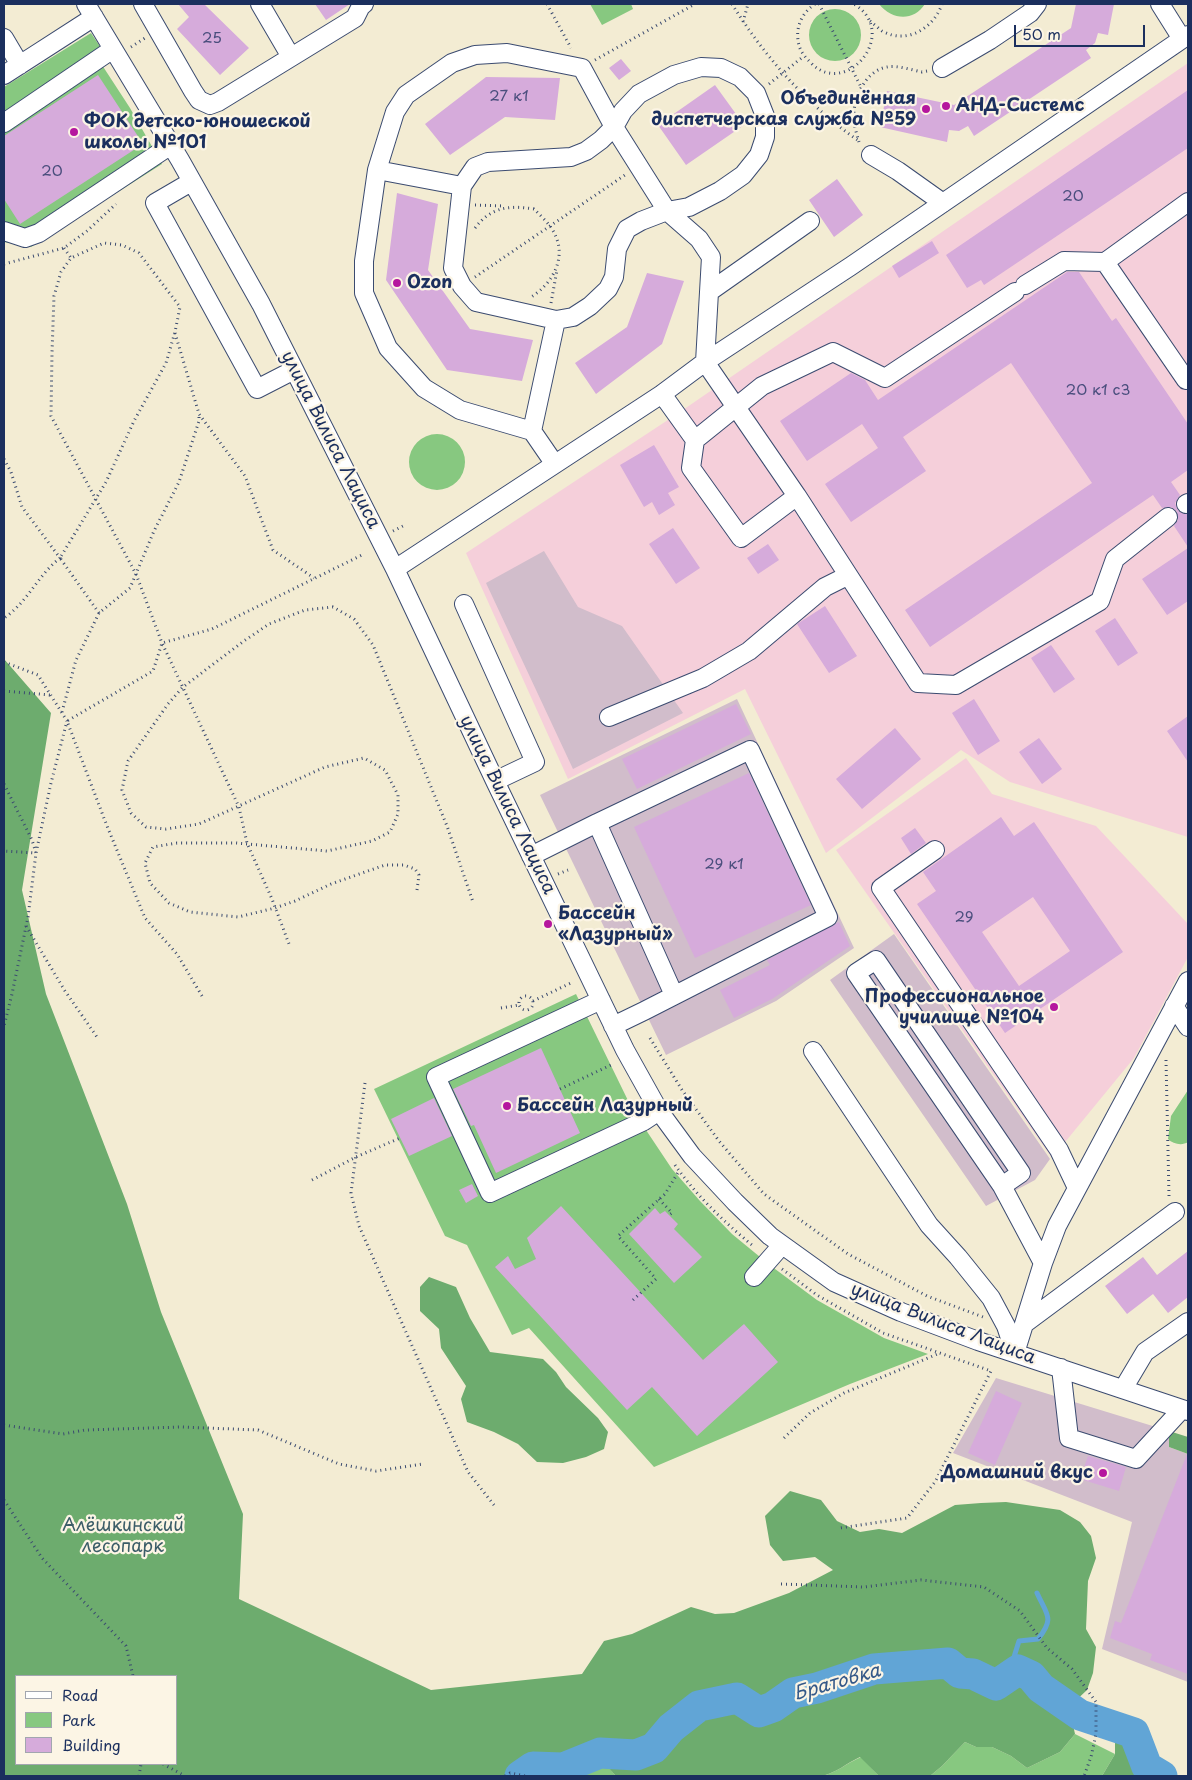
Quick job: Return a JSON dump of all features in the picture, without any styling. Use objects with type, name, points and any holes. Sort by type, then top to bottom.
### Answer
[{"type":"street","points":[[143,4],[193,91],[199,100],[210,105],[218,102],[355,18],[364,4]]},
{"type":"street","points":[[260,4],[291,57]]},
{"type":"street","points":[[942,68],[990,40],[1030,13],[1037,4]]},
{"type":"street","points":[[395,569],[662,394],[705,362],[943,203],[1185,37],[1160,4]]},
{"type":"street","points":[[4,75],[20,65],[90,10]]},
{"type":"street","name":"улица Вилиса Лациса","points":[[90,10],[171,145],[261,304],[395,569],[613,1026],[645,1088],[659,1111],[692,1156],[770,1236],[834,1282],[901,1312],[978,1341],[1185,1410]]},
{"type":"street","points":[[4,38],[20,65]]},
{"type":"street","points":[[4,123],[113,49]]},
{"type":"street","points":[[554,464],[532,431],[460,410],[424,388],[388,348],[364,293],[364,261],[376,170],[396,112],[406,95],[452,63],[475,55],[507,53],[582,68],[614,127],[666,211],[699,239],[710,257],[705,362],[797,496],[918,684],[956,685],[1100,601],[1115,559],[1168,517]]},
{"type":"street","points":[[701,66],[721,68],[740,77],[756,94],[765,116],[765,137],[759,155],[743,175],[720,191],[689,207],[666,211],[641,221],[627,230],[617,249],[614,277],[608,289],[590,306],[573,317],[552,319],[476,302],[462,286],[453,268],[454,252],[462,186],[474,167],[488,162],[571,156],[586,151],[614,127],[623,111],[639,94],[674,75],[701,66]]},
{"type":"street","points":[[4,231],[25,238],[39,233],[171,145]]},
{"type":"street","points":[[872,155],[943,203]]},
{"type":"street","points":[[376,170],[462,186]]},
{"type":"street","points":[[191,182],[154,203],[257,389],[294,370]]},
{"type":"street","points":[[695,440],[762,386],[833,352],[885,378],[1064,261],[1105,262],[1188,202]]},
{"type":"street","points":[[709,292],[810,221]]},
{"type":"street","points":[[1105,262],[1187,381]]},
{"type":"street","points":[[532,431],[552,319]]},
{"type":"street","points":[[662,394],[695,440],[691,468],[741,538],[797,496]]},
{"type":"street","points":[[609,716],[703,678],[749,651],[825,587],[847,576]]},
{"type":"street","points":[[464,604],[535,762],[495,781]]},
{"type":"street","points":[[531,856],[750,750],[828,917],[613,1026]]},
{"type":"street","points":[[597,823],[674,996]]},
{"type":"street","points":[[935,850],[881,888],[1059,1150],[1077,1188]]},
{"type":"street","points":[[1002,1186],[1021,1173],[876,960],[856,973],[1002,1186],[1043,1263]]},
{"type":"street","points":[[1015,1353],[1043,1263],[1057,1226],[1188,981]]},
{"type":"street","points":[[601,1000],[436,1077],[490,1193],[644,1121],[659,1111]]},
{"type":"street","points":[[1174,1006],[1188,1027]]},
{"type":"street","points":[[813,1051],[929,1226],[958,1257],[991,1298],[1006,1326],[1015,1353]]},
{"type":"street","points":[[1024,1324],[1175,1212]]},
{"type":"street","points":[[754,1277],[782,1245]]},
{"type":"street","points":[[1123,1389],[1145,1352],[1188,1322]]},
{"type":"street","points":[[1061,1368],[1069,1438],[1136,1459],[1185,1410]]},
{"type":"path","points":[[547,4],[582,68],[695,4]]},
{"type":"path","points":[[732,4],[749,32],[783,74],[843,130],[859,141],[872,155]]},
{"type":"path","points":[[743,22],[748,4]]},
{"type":"path","points":[[815,4],[804,13],[800,22],[797,35],[798,45],[804,56],[814,66],[827,72],[839,72],[852,68],[866,56],[872,41],[870,21]]},
{"type":"path","points":[[819,4],[861,88]]},
{"type":"path","points":[[854,4],[865,13]]},
{"type":"path","points":[[861,4],[870,21],[883,32],[895,36],[909,35],[921,31],[932,23],[942,4]]},
{"type":"path","points":[[756,94],[804,56]]},
{"type":"path","points":[[859,141],[854,118],[861,88],[874,71],[888,66],[922,72],[942,68]]},
{"type":"path","points":[[462,286],[639,166]]},
{"type":"path","points":[[460,204],[534,209],[550,226],[556,236],[560,249],[552,319]]},
{"type":"path","points":[[454,252],[484,216],[507,206]]},
{"type":"path","points":[[4,618],[14,612],[49,567],[60,558],[95,499],[106,482],[134,421],[166,363],[180,307],[139,253],[122,245],[104,243],[71,258],[62,272],[54,296],[51,416],[95,499],[136,574],[162,643],[242,815],[247,843],[289,944]]},
{"type":"path","points":[[64,248],[71,258]]},
{"type":"path","points":[[503,308],[520,302],[544,289],[558,264]]},
{"type":"path","points":[[62,713],[76,660],[99,613],[130,588],[154,531],[179,482],[199,422],[199,414],[175,332]]},
{"type":"path","points":[[199,414],[245,476],[273,550],[315,579]]},
{"type":"path","points":[[4,459],[11,472],[22,507],[99,613]]},
{"type":"path","points":[[162,643],[212,629],[364,554]]},
{"type":"path","points":[[417,890],[419,875],[415,869],[404,865],[385,865],[331,884],[275,908],[238,917],[190,912],[169,904],[150,883],[145,863],[153,847],[177,843],[247,843],[327,851],[372,841],[390,832],[398,814],[398,795],[385,770],[364,758],[325,766],[198,824],[166,829],[146,827],[131,813],[122,790],[128,761],[168,704],[184,687],[244,641],[269,624],[305,610],[333,607],[354,619],[373,645],[447,826],[473,902]]},
{"type":"path","points":[[4,1026],[26,925],[36,853],[66,721],[152,671],[162,643]]},
{"type":"path","points":[[4,662],[38,675],[62,713],[145,918],[177,954],[202,996]]},
{"type":"path","points":[[4,691],[51,696]]},
{"type":"path","points":[[4,784],[32,840],[36,853]]},
{"type":"path","points":[[4,850],[36,853]]},
{"type":"path","points":[[26,925],[65,991],[97,1037]]},
{"type":"path","points":[[532,1001],[573,982]]},
{"type":"path","points":[[524,996],[529,997],[532,1001],[532,1007],[527,1010],[522,1009],[519,1005],[519,999],[524,996]]},
{"type":"path","points":[[502,1008],[519,1005]]},
{"type":"path","points":[[650,1038],[682,1090],[708,1127],[764,1194],[855,1258],[927,1296],[985,1318],[971,1364]]},
{"type":"path","points":[[1165,1052],[1169,1199],[1175,1212]]},
{"type":"path","points":[[560,1089],[614,1063]]},
{"type":"path","points":[[365,1082],[351,1192],[359,1226],[468,1472],[494,1505]]},
{"type":"path","points":[[312,1180],[356,1157],[400,1138]]},
{"type":"path","points":[[633,1300],[656,1279],[618,1236],[665,1194],[679,1171]]},
{"type":"path","points":[[659,1199],[672,1213],[669,1215]]},
{"type":"path","points":[[784,1438],[810,1413],[844,1393],[941,1353]]},
{"type":"path","points":[[840,1528],[907,1518],[935,1482],[992,1371]]},
{"type":"path","points":[[4,1425],[63,1434],[85,1430],[181,1427],[258,1430],[338,1464],[376,1471],[423,1464]]},
{"type":"path","points":[[4,1500],[42,1558],[126,1646],[132,1675]]},
{"type":"path","points":[[781,1584],[864,1587],[921,1580],[984,1587],[1020,1611],[1047,1648],[1072,1669],[1096,1702],[1096,1734],[1091,1757],[1084,1776]]},
{"type":"path","points":[[165,1765],[185,1776]]},
{"type":"path","points":[[504,1776],[510,1773],[525,1776]]},
{"type":"shaded area","points":[[1188,63],[1188,837],[1010,782],[961,750],[826,853],[745,689],[568,779],[466,553],[677,414]]},
{"type":"shaded area","points":[[544,551],[578,607],[622,626],[683,713],[573,769],[486,583]]},
{"type":"shaded area","points":[[737,699],[854,948],[776,1001],[666,1055],[540,795]]},
{"type":"shaded area","name":"Профессиональное училище №104","points":[[966,758],[992,794],[1096,826],[1188,924],[1188,957],[1134,1058],[1052,1158],[836,850]]},
{"type":"shaded area","points":[[894,934],[1050,1159],[1035,1180],[986,1206],[830,980]]},
{"type":"shaded area","points":[[996,1378],[1169,1431],[1169,1447],[1188,1454],[1188,1682],[1102,1649],[1132,1522],[953,1453]]},
{"type":"green space","points":[[590,4],[631,4],[633,9],[602,25]]},
{"type":"green space","points":[[879,4],[925,4],[915,14],[902,17],[890,13]]},
{"type":"green space","points":[[835,9],[845,11],[853,17],[859,25],[861,35],[859,45],[853,53],[845,59],[835,61],[825,59],[817,53],[811,45],[809,35],[811,25],[817,17],[825,11]]},
{"type":"green space","name":"ФОК детско-юношеской школы №101","points":[[91,33],[103,51],[102,65],[130,108],[162,164],[31,247],[4,242],[4,87]]},
{"type":"green space","points":[[431,434],[443,434],[453,438],[461,446],[465,462],[461,478],[453,486],[443,490],[431,490],[421,486],[413,478],[409,468],[409,456],[413,446],[421,438]]},
{"type":"green space","name":"Алёшкинский лесопарк","points":[[4,659],[51,713],[22,890],[46,994],[127,1204],[161,1312],[243,1514],[239,1599],[431,1690],[582,1674],[604,1641],[632,1634],[691,1607],[715,1614],[734,1613],[789,1593],[833,1570],[815,1557],[783,1561],[770,1545],[765,1516],[790,1491],[821,1500],[837,1521],[860,1532],[879,1529],[902,1533],[955,1505],[1006,1502],[1060,1510],[1080,1522],[1091,1536],[1096,1558],[1088,1581],[1086,1629],[1096,1647],[1093,1673],[1087,1690],[1069,1707],[1075,1734],[1060,1752],[1027,1768],[1011,1756],[992,1747],[976,1747],[965,1742],[930,1776],[879,1776],[860,1757],[822,1776],[616,1776],[595,1753],[568,1776],[4,1776]]},
{"type":"green space","points":[[576,994],[639,1123],[644,1127],[672,1169],[732,1234],[817,1300],[884,1338],[928,1354],[850,1384],[654,1467],[529,1328],[512,1335],[467,1245],[445,1236],[374,1089]]},
{"type":"green space","points":[[1188,1090],[1188,1142],[1178,1144],[1168,1139],[1171,1116]]},
{"type":"green space","points":[[429,1277],[456,1287],[470,1318],[490,1352],[543,1359],[556,1372],[566,1387],[598,1418],[608,1432],[604,1449],[586,1457],[563,1463],[537,1462],[518,1444],[494,1432],[467,1422],[461,1399],[466,1386],[441,1348],[439,1329],[420,1311],[420,1287]]},
{"type":"green space","points":[[1169,1431],[1188,1437],[1188,1454],[1169,1447]]},
{"type":"green space","points":[[1134,1733],[1140,1757],[1141,1776],[1102,1776],[1115,1754],[1115,1741]]},
{"type":"green space","points":[[1075,1734],[1115,1754],[1102,1776],[930,1776],[965,1742],[976,1747],[992,1747],[1011,1756],[1027,1768],[1060,1752]]},
{"type":"green space","points":[[595,1752],[616,1776],[568,1776]]},
{"type":"green space","points":[[861,1757],[879,1776],[822,1776],[832,1773]]},
{"type":"building","points":[[178,4],[204,4],[249,48],[220,75],[177,29],[189,17]]},
{"type":"building","points":[[315,4],[350,4],[326,20]]},
{"type":"building","points":[[1076,4],[1114,4],[1108,35],[1098,33],[1095,43],[1086,50],[1091,58],[974,136],[968,126],[959,131],[949,130],[947,142],[880,127],[887,91],[954,105],[1071,28]]},
{"type":"building","points":[[621,59],[631,71],[619,80],[609,68]]},
{"type":"building","points":[[98,75],[143,144],[20,224],[4,199],[4,136]]},
{"type":"building","points":[[486,77],[560,78],[555,120],[505,117],[450,155],[425,124]]},
{"type":"building","points":[[715,85],[744,125],[686,165],[658,125]]},
{"type":"building","points":[[1188,90],[1188,148],[984,285],[981,280],[967,288],[946,255]]},
{"type":"building","points":[[837,179],[863,215],[834,237],[809,200]]},
{"type":"building","points":[[397,193],[438,204],[428,270],[470,329],[533,340],[522,381],[447,370],[386,280]]},
{"type":"building","points":[[932,241],[939,253],[899,278],[892,266]]},
{"type":"building","points":[[1067,272],[1079,272],[1112,321],[1116,318],[1188,424],[1188,470],[1171,482],[1180,495],[1175,503],[1177,509],[1181,513],[1188,514],[1188,547],[1174,526],[1178,520],[1177,511],[1171,507],[1162,508],[1153,495],[930,647],[905,610],[1092,483],[1011,363],[903,437],[926,471],[851,522],[825,484],[878,448],[862,424],[807,461],[780,421],[851,373],[865,380],[878,400]]},
{"type":"building","points":[[647,273],[684,281],[662,344],[596,394],[575,363],[627,327]]},
{"type":"building","points":[[654,445],[679,487],[668,493],[675,505],[659,515],[652,502],[644,507],[620,465]]},
{"type":"building","points":[[673,528],[700,568],[676,584],[649,544]]},
{"type":"building","points":[[768,544],[779,560],[758,574],[747,558]]},
{"type":"building","points":[[1188,548],[1188,601],[1167,615],[1142,579]]},
{"type":"building","points":[[825,606],[857,656],[829,673],[797,624]]},
{"type":"building","points":[[1115,618],[1138,653],[1118,666],[1095,631]]},
{"type":"building","points":[[1051,645],[1075,679],[1054,693],[1031,658]]},
{"type":"building","points":[[974,699],[1000,741],[978,755],[952,713]]},
{"type":"building","points":[[736,704],[751,734],[637,789],[622,759]]},
{"type":"building","points":[[1188,716],[1188,762],[1167,731]]},
{"type":"building","points":[[895,728],[921,759],[862,809],[836,779]]},
{"type":"building","points":[[1039,738],[1062,769],[1042,784],[1019,752]]},
{"type":"building","points":[[749,773],[811,905],[695,958],[634,827]]},
{"type":"building","points":[[1001,817],[1014,836],[1034,822],[1123,952],[1005,1033],[917,904],[936,891],[923,872]],"holes":[[[1033,897],[1070,951],[1019,986],[982,932]]]},
{"type":"building","points":[[915,828],[926,843],[911,854],[901,838]]},
{"type":"building","points":[[839,922],[850,946],[772,999],[734,1018],[720,990],[770,965],[767,960]]},
{"type":"building","points":[[541,1048],[580,1133],[496,1173],[474,1125],[471,1126],[453,1089]]},
{"type":"building","points":[[434,1098],[452,1136],[409,1156],[391,1119]]},
{"type":"building","points":[[472,1184],[478,1196],[466,1203],[459,1190]]},
{"type":"building","points":[[561,1206],[703,1360],[744,1324],[778,1362],[697,1436],[652,1387],[627,1410],[495,1267],[508,1256],[515,1269],[536,1259],[527,1238]]},
{"type":"building","points":[[655,1208],[660,1214],[665,1211],[678,1224],[674,1229],[702,1257],[674,1283],[629,1234]]},
{"type":"building","points":[[1188,1251],[1188,1297],[1168,1313],[1153,1294],[1127,1314],[1105,1286],[1143,1257],[1157,1275]]},
{"type":"building","points":[[996,1391],[1022,1403],[995,1465],[968,1453]]},
{"type":"building","points":[[1187,1454],[1188,1674],[1150,1660],[1152,1654],[1110,1638],[1115,1621],[1121,1623]]},
{"type":"building","name":"Домашний вкус","points":[[1088,1456],[1126,1467],[1119,1491],[1080,1479]]},
{"type":"waterway","points":[[1018,1670],[1014,1657],[1019,1641],[1038,1639],[1048,1621],[1048,1616],[1037,1593]]},
{"type":"waterway","name":"Братовка","points":[[520,1776],[533,1767],[563,1768],[600,1753],[636,1755],[654,1748],[671,1728],[699,1706],[737,1698],[759,1712],[773,1707],[793,1693],[817,1688],[874,1669],[948,1663],[960,1673],[973,1674],[996,1685],[1018,1670],[1031,1676],[1041,1688],[1080,1715],[1134,1733],[1147,1767],[1162,1776]]},
{"type":"place","name":"АНД-Системс","points":[[946,106]]},
{"type":"place","name":"Объединённая диспетчерская служба №59","points":[[926,109]]},
{"type":"place","name":"ФОК детско-юношеской школы №101","points":[[74,132]]},
{"type":"place","name":"Ozon","points":[[397,283]]},
{"type":"place","name":"Бассейн «Лазурный»","points":[[548,924]]},
{"type":"place","name":"Профессиональное училище №104","points":[[1054,1007]]},
{"type":"place","name":"Бассейн Лазурный","points":[[507,1106]]},
{"type":"place","name":"Домашний вкус","points":[[1103,1473]]}]
